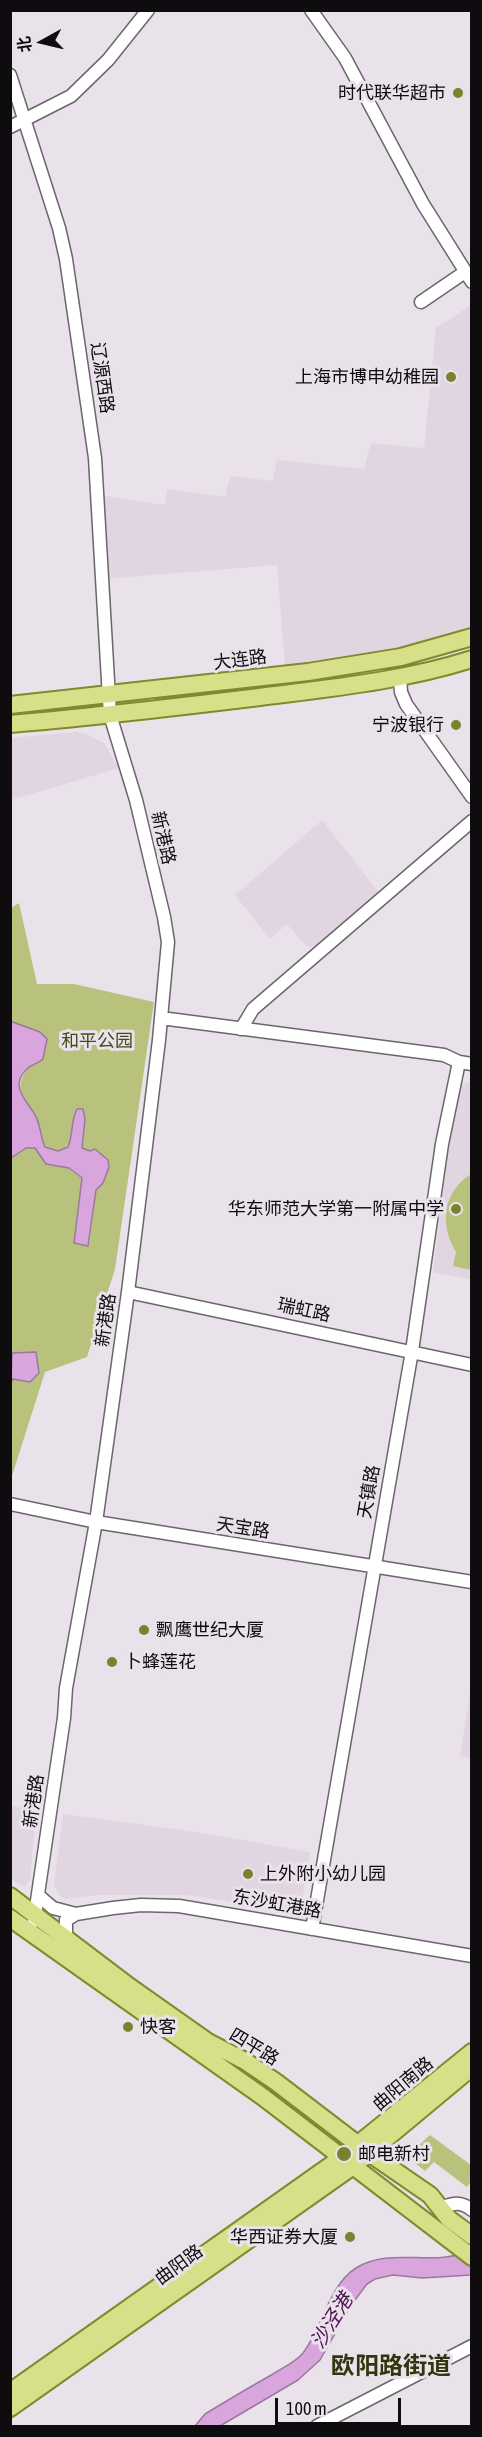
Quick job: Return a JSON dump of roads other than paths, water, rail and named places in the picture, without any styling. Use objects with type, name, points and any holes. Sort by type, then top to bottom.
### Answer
[{"type":"main road","name":"大连路","points":[[10,705],[308,672],[401,657],[471,637]]},
{"type":"main road","points":[[10,724],[110,716],[400,678],[442,669],[471,659]]},
{"type":"main road","name":"四平路","points":[[10,1896],[130,1987],[208,2042],[245,2061],[276,2082],[364,2149],[430,2195],[469,2248]]},
{"type":"main road","name":"四平路","points":[[10,1918],[263,2097],[347,2162],[469,2248]]},
{"type":"main road","name":"曲阳南路","points":[[364,2149],[471,2052]]},
{"type":"main road","name":"曲阳南路","points":[[364,2149],[471,2067]]},
{"type":"main road","name":"曲阳路","points":[[10,2408],[364,2149]]},
{"type":"main road","name":"曲阳路","points":[[10,2392],[347,2162]]},
{"type":"street","points":[[10,127],[71,96],[108,60],[148,10]]},
{"type":"street","points":[[311,10],[345,58],[423,204],[468,277],[421,302]]},
{"type":"street","name":"辽源西路","points":[[10,75],[59,228],[86,393],[95,458],[110,716]]},
{"type":"street","points":[[400,678],[406,704],[471,797]]},
{"type":"street","name":"新港路","points":[[32,1933],[39,1896],[66,1688],[96,1522],[128,1292],[168,942],[136,800],[110,716]]},
{"type":"street","points":[[241,1029],[253,1009],[471,821]]},
{"type":"street","points":[[161,1018],[444,1055],[465,1063]]},
{"type":"street","name":"天镇路","points":[[312,1929],[412,1351],[442,1144],[465,1063]]},
{"type":"street","name":"瑞虹路","points":[[128,1292],[471,1365]]},
{"type":"street","name":"天宝路","points":[[10,1504],[96,1522],[471,1582]]},
{"type":"street","name":"东沙虹港路","points":[[39,1896],[52,1908],[76,1914],[160,1905],[215,1912],[471,1956]]},
{"type":"street","points":[[66,1938],[66,1920],[76,1914]]},
{"type":"street","points":[[440,2208],[452,2203],[464,2204],[471,2210]]},
{"type":"street","points":[[317,2427],[471,2346]]},
{"type":"water","points":[[10,1021],[40,1032],[47,1039],[43,1059],[27,1069],[19,1082],[21,1093],[37,1119],[45,1147],[58,1151],[68,1147],[75,1113],[77,1109],[83,1109],[85,1119],[82,1148],[90,1151],[95,1149],[108,1160],[109,1167],[103,1183],[96,1190],[88,1246],[74,1243],[82,1178],[69,1168],[46,1164],[35,1148],[26,1148],[11,1158]]},
{"type":"water","points":[[36,1352],[39,1373],[30,1382],[13,1379],[11,1383],[12,1353]]},
{"type":"water","name":"沙泾港","points":[[471,2250],[471,2275],[422,2278],[393,2275],[375,2279],[367,2284],[352,2304],[320,2360],[298,2380],[220,2426],[195,2426],[205,2414],[289,2365],[300,2356],[310,2343],[339,2285],[356,2268],[384,2258],[443,2257]]},
{"type":"place","name":"时代联华超市","points":[[458,93]]},
{"type":"place","name":"上海市博申幼稚园","points":[[451,377]]},
{"type":"place","name":"宁波银行","points":[[456,725]]},
{"type":"place","name":"华东师范大学第一附属中学","points":[[456,1209]]},
{"type":"place","name":"飘鹰世纪大厦","points":[[144,1630]]},
{"type":"place","name":"卜蜂莲花","points":[[112,1662]]},
{"type":"place","name":"上外附小幼儿园","points":[[248,1874]]},
{"type":"place","name":"快客","points":[[128,2027]]},
{"type":"place","name":"邮电新村","points":[[344,2154]]},
{"type":"place","name":"华西证券大厦","points":[[350,2237]]},
{"type":"district","name":"欧阳路街道","points":[[391,2366]]},
{"type":"park label","name":"和平公园","points":[[97,1041]]}]
